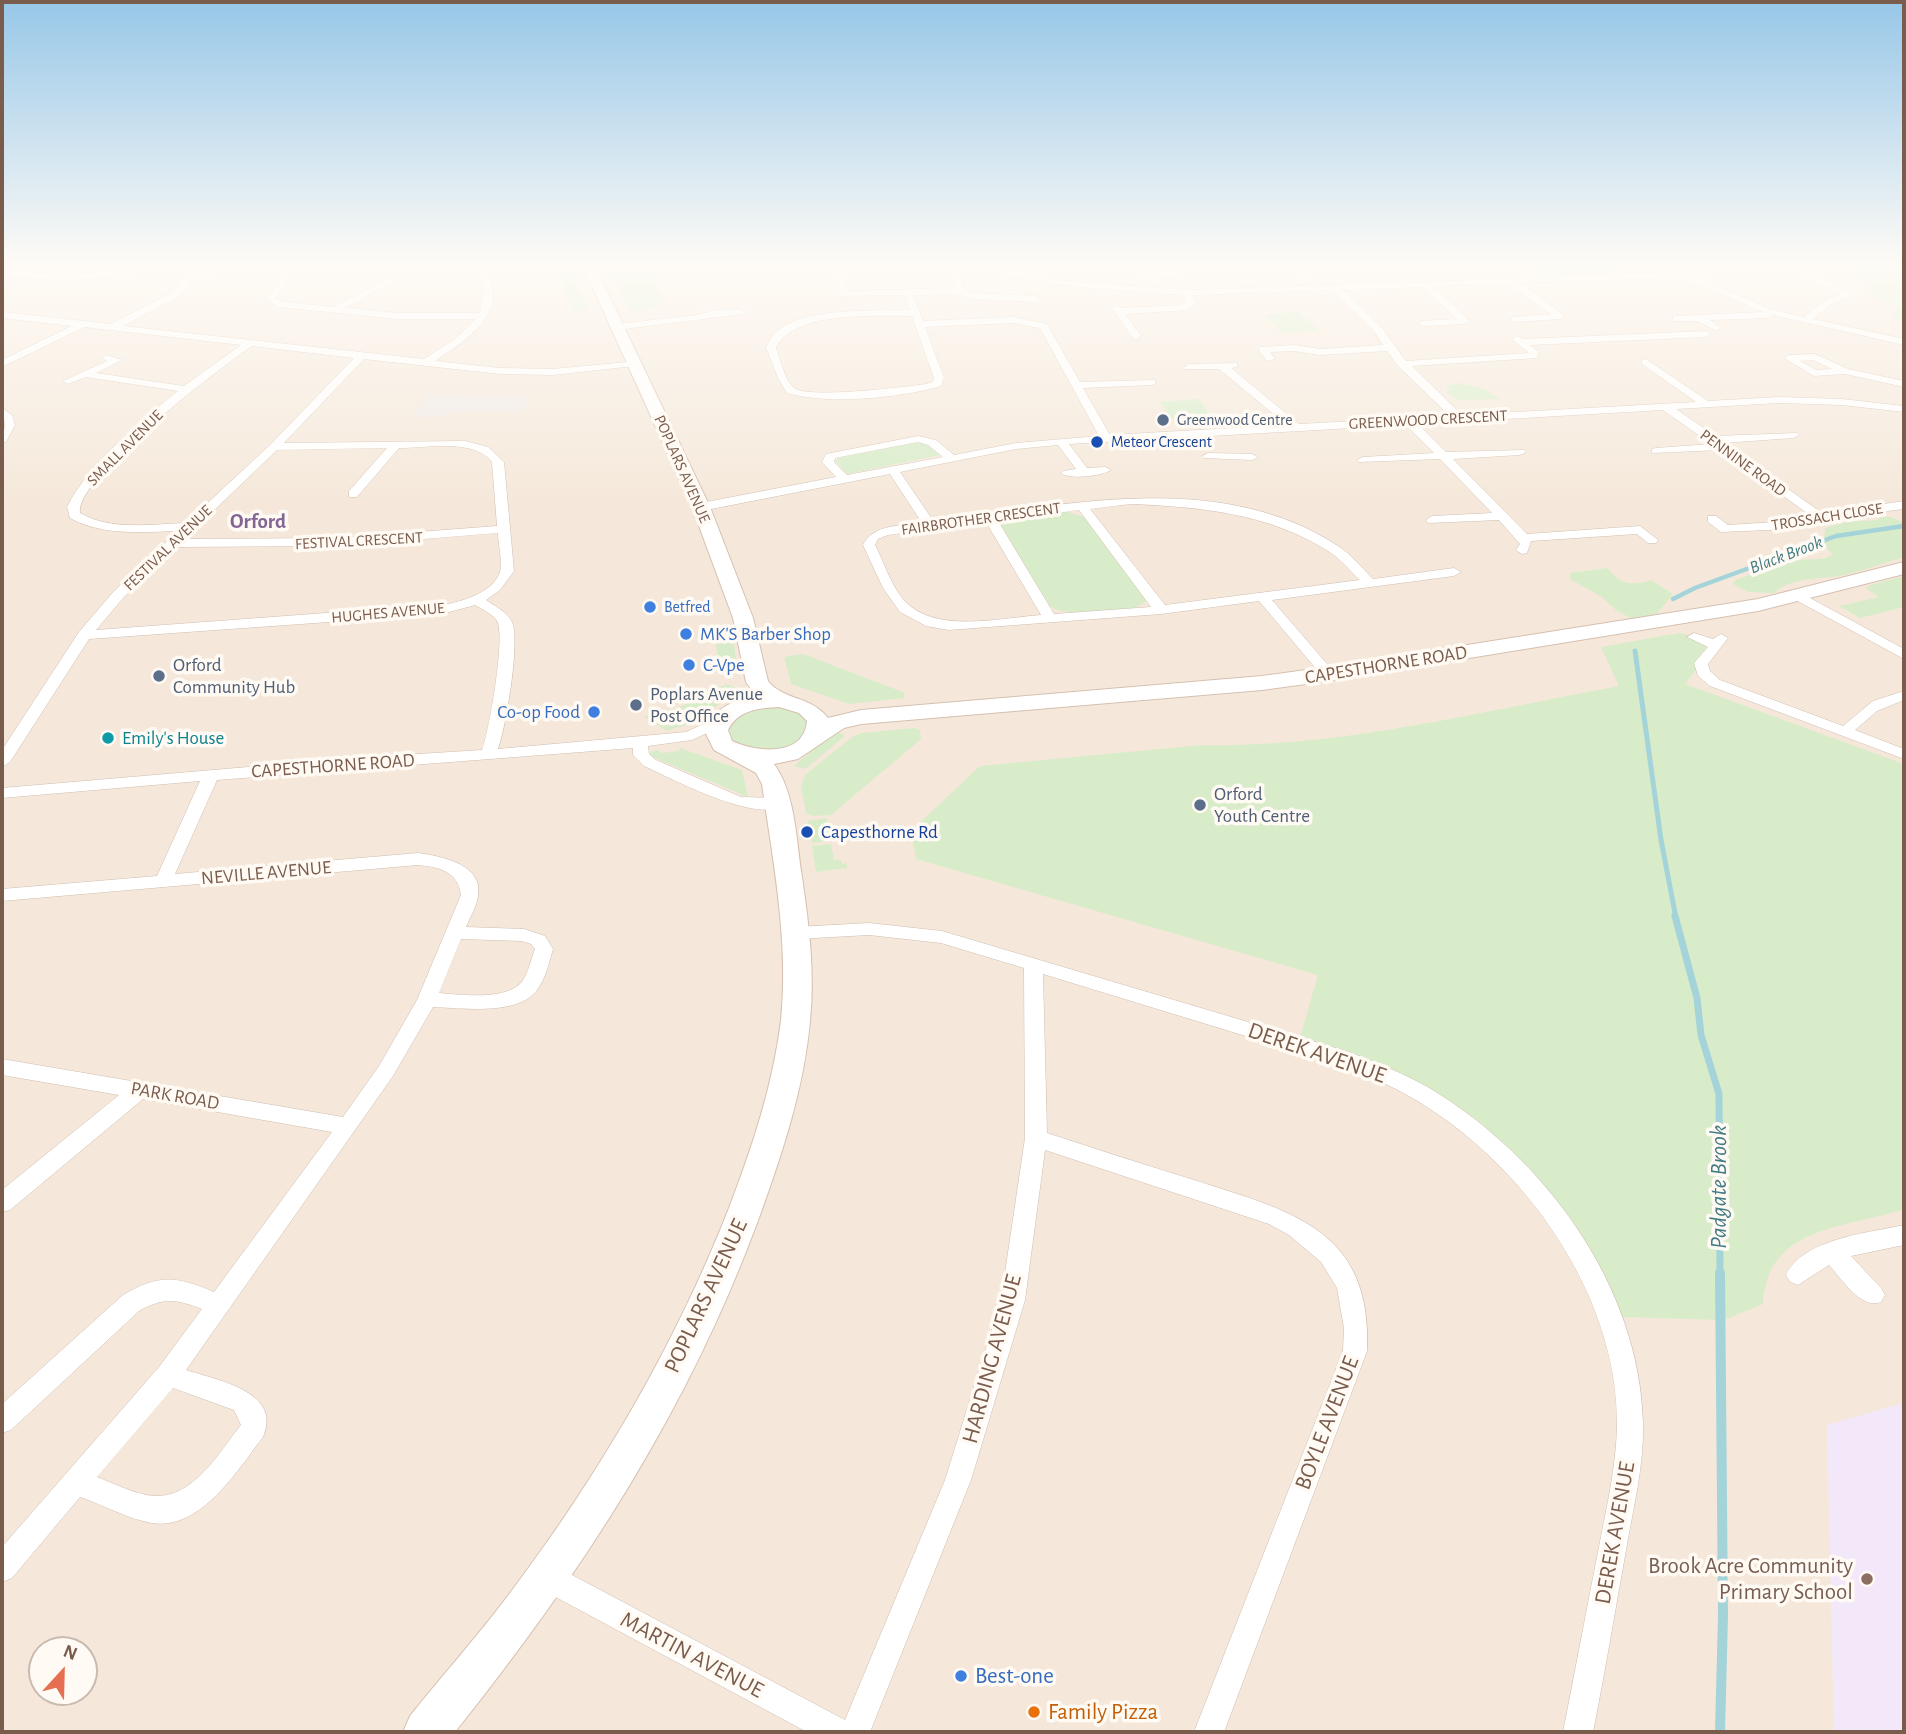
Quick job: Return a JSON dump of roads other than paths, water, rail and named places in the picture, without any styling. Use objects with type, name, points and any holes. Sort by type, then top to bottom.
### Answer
[{"type":"street","points":[[2,364],[41,345]]},
{"type":"street","name":"SMALL AVENUE","points":[[189,527],[98,525],[79,519],[72,511],[75,502],[106,463],[141,428],[186,389],[247,345]]},
{"type":"street","points":[[268,345],[528,373],[634,363]]},
{"type":"street","points":[[425,363],[450,345]]},
{"type":"street","name":"POPLARS AVENUE","points":[[625,345],[701,507],[731,582],[757,682]]},
{"type":"street","points":[[772,345],[789,389],[797,394],[818,395],[935,386],[939,381],[926,345]]},
{"type":"street","points":[[1054,345],[1105,438]]},
{"type":"street","points":[[1386,345],[1459,418]]},
{"type":"street","points":[[1402,364],[1534,356],[1534,352],[1524,345]]},
{"type":"street","points":[[1265,357],[1263,349],[1294,348],[1320,352],[1387,348]]},
{"type":"street","name":"FESTIVAL AVENUE","points":[[2,762],[85,635],[119,594],[274,447],[362,355]]},
{"type":"street","points":[[68,381],[117,360],[107,358]]},
{"type":"street","points":[[1633,363],[1662,361]]},
{"type":"street","points":[[1646,362],[1706,404]]},
{"type":"street","points":[[1189,367],[1236,365]]},
{"type":"street","points":[[1222,366],[1296,427]]},
{"type":"street","points":[[1132,371],[1136,382]]},
{"type":"street","points":[[1844,371],[1904,384]]},
{"type":"street","points":[[86,374],[186,389]]},
{"type":"street","points":[[1076,385],[1151,382]]},
{"type":"street","name":"GREENWOOD CRESCENT","points":[[701,507],[1061,441],[1706,404],[1809,401],[1904,409]]},
{"type":"street","name":"PENNINE ROAD","points":[[1665,407],[1821,518]]},
{"type":"street","points":[[2,411],[8,417],[10,425],[2,440]]},
{"type":"street","points":[[1409,421],[1501,516],[1523,544],[1640,530],[1652,540]]},
{"type":"street","points":[[1644,440],[1660,454],[1716,443],[1796,438],[1782,427]]},
{"type":"street","points":[[1209,432],[1223,456]]},
{"type":"street","points":[[844,479],[828,462],[830,456],[918,439],[932,442],[952,459]]},
{"type":"street","points":[[1061,441],[1083,471]]},
{"type":"street","name":"HUGHES AVENUE","points":[[85,635],[422,612],[477,600],[496,587],[507,570],[498,462],[492,454],[480,448],[463,445],[274,447]]},
{"type":"street","points":[[353,494],[395,446]]},
{"type":"street","points":[[1363,460],[1443,456],[1516,448],[1532,463]]},
{"type":"street","points":[[1354,450],[1375,472]]},
{"type":"street","points":[[1208,456],[1252,457]]},
{"type":"street","points":[[893,470],[930,526]]},
{"type":"street","points":[[1068,473],[1105,470]]},
{"type":"street","name":"FAIRBROTHER CRESCENT","points":[[1370,583],[1335,549],[1292,527],[1239,510],[1188,503],[1131,500],[1081,505],[885,532],[873,537],[869,545],[899,604],[909,615],[949,626],[1161,610],[1370,583],[1455,569]]},
{"type":"street","points":[[1081,505],[1161,610]]},
{"type":"street","name":"TROSSACH CLOSE","points":[[1712,519],[1725,529],[1791,525],[1837,513],[1904,505]]},
{"type":"street","points":[[1438,517],[1501,516]]},
{"type":"street","points":[[990,518],[1051,619]]},
{"type":"street","name":"FESTIVAL CRESCENT","points":[[172,543],[242,546],[355,543],[503,529]]},
{"type":"street","name":"CAPESTHORNE ROAD","points":[[664,740],[690,742],[736,754],[773,758],[811,741],[836,723],[861,717],[1262,683],[1328,674],[1684,618],[1799,596],[1904,568]]},
{"type":"street","points":[[1799,596],[1904,655]]},
{"type":"street","points":[[1262,597],[1328,674]]},
{"type":"street","points":[[477,600],[504,619],[507,643],[496,734],[488,755]]},
{"type":"street","points":[[1694,637],[1719,641],[1701,663],[1703,673],[1715,683],[1904,754]]},
{"type":"street","points":[[776,794],[766,769],[736,754],[717,738],[727,715],[752,693],[757,682],[765,692],[781,700]]},
{"type":"street","points":[[1845,732],[1869,708],[1904,695]]},
{"type":"street","points":[[727,715],[748,704],[781,700]]},
{"type":"street","name":"CAPESTHORNE ROAD","points":[[781,700],[834,715],[861,717]]},
{"type":"street","points":[[776,794],[785,765],[811,741],[820,724],[816,715],[807,708]]},
{"type":"street","name":"CAPESTHORNE ROAD","points":[[2,793],[640,743],[698,734],[727,715]]},
{"type":"street","points":[[640,743],[641,755],[650,763],[738,802],[776,794]]},
{"type":"street","points":[[163,882],[211,775]]},
{"type":"street","name":"POPLARS AVENUE","points":[[433,1729],[547,1577],[649,1415],[701,1318],[735,1241],[766,1151],[789,1065],[797,996],[796,933],[776,794]]},
{"type":"street","name":"NEVILLE AVENUE","points":[[2,895],[429,860],[459,870],[470,884],[470,895],[456,933],[427,1000],[386,1071],[168,1375],[77,1483],[4,1561]]},
{"type":"street","name":"DEREK AVENUE","points":[[796,933],[869,929],[919,933],[1342,1057],[1393,1079],[1432,1101],[1493,1148],[1552,1211],[1586,1265],[1624,1354],[1629,1385],[1629,1461],[1578,1732]]},
{"type":"street","points":[[427,1000],[505,1001],[520,995],[529,988],[544,949],[538,940],[524,935],[456,933]]},
{"type":"street","name":"HARDING AVENUE","points":[[855,1732],[958,1480],[1013,1300],[1036,1138],[1033,965]]},
{"type":"street","name":"PARK ROAD","points":[[2,1067],[348,1126]]},
{"type":"street","points":[[2,1203],[140,1090]]},
{"type":"street","name":"BOYLE AVENUE","points":[[1036,1138],[1277,1217],[1322,1247],[1338,1265],[1350,1287],[1356,1308],[1355,1351],[1209,1732]]},
{"type":"street","points":[[1798,1275],[1830,1251],[1904,1235]]},
{"type":"street","points":[[1830,1251],[1874,1295]]},
{"type":"street","points":[[2,1421],[131,1303],[153,1289],[175,1289],[219,1306]]},
{"type":"street","points":[[77,1483],[155,1510],[182,1504],[204,1490],[254,1428],[252,1413],[243,1401],[168,1375]]},
{"type":"street","name":"MARTIN AVENUE","points":[[547,1577],[837,1732]]},
{"type":"waterway","name":"Black Brook","points":[[1673,599],[1695,588],[1836,536],[1904,526]]},
{"type":"waterway","name":"Padgate Brook","points":[[1635,651],[1661,840],[1676,918]]},
{"type":"waterway","name":"Padgate Brook","points":[[1675,916],[1697,998],[1701,1035],[1719,1094],[1720,1274]]},
{"type":"waterway","name":"Padgate Brook","points":[[1720,1273],[1723,1616],[1720,1732]]},
{"type":"place","name":"Greenwood Centre","points":[[1163,420]]},
{"type":"place","name":"Meteor Crescent","points":[[1097,442]]},
{"type":"place","name":"Betfred","points":[[650,607]]},
{"type":"place","name":"MK'S Barber Shop","points":[[686,634]]},
{"type":"place","name":"C-Vpe","points":[[689,665]]},
{"type":"place","name":"Orford Community Hub","points":[[159,676]]},
{"type":"place","name":"Poplars Avenue Post Office","points":[[636,705]]},
{"type":"place","name":"Co-op Food","points":[[594,712]]},
{"type":"place","name":"Emily's House","points":[[108,738]]},
{"type":"place","name":"Orford Youth Centre","points":[[1200,805]]},
{"type":"place","name":"Capesthorne Rd","points":[[807,832]]},
{"type":"place","name":"Brook Acre Community Primary School","points":[[1867,1579]]},
{"type":"place","name":"Best-one","points":[[961,1676]]},
{"type":"place","name":"Family Pizza","points":[[1034,1712]]},
{"type":"district","name":"Orford","points":[[258,522]]}]
